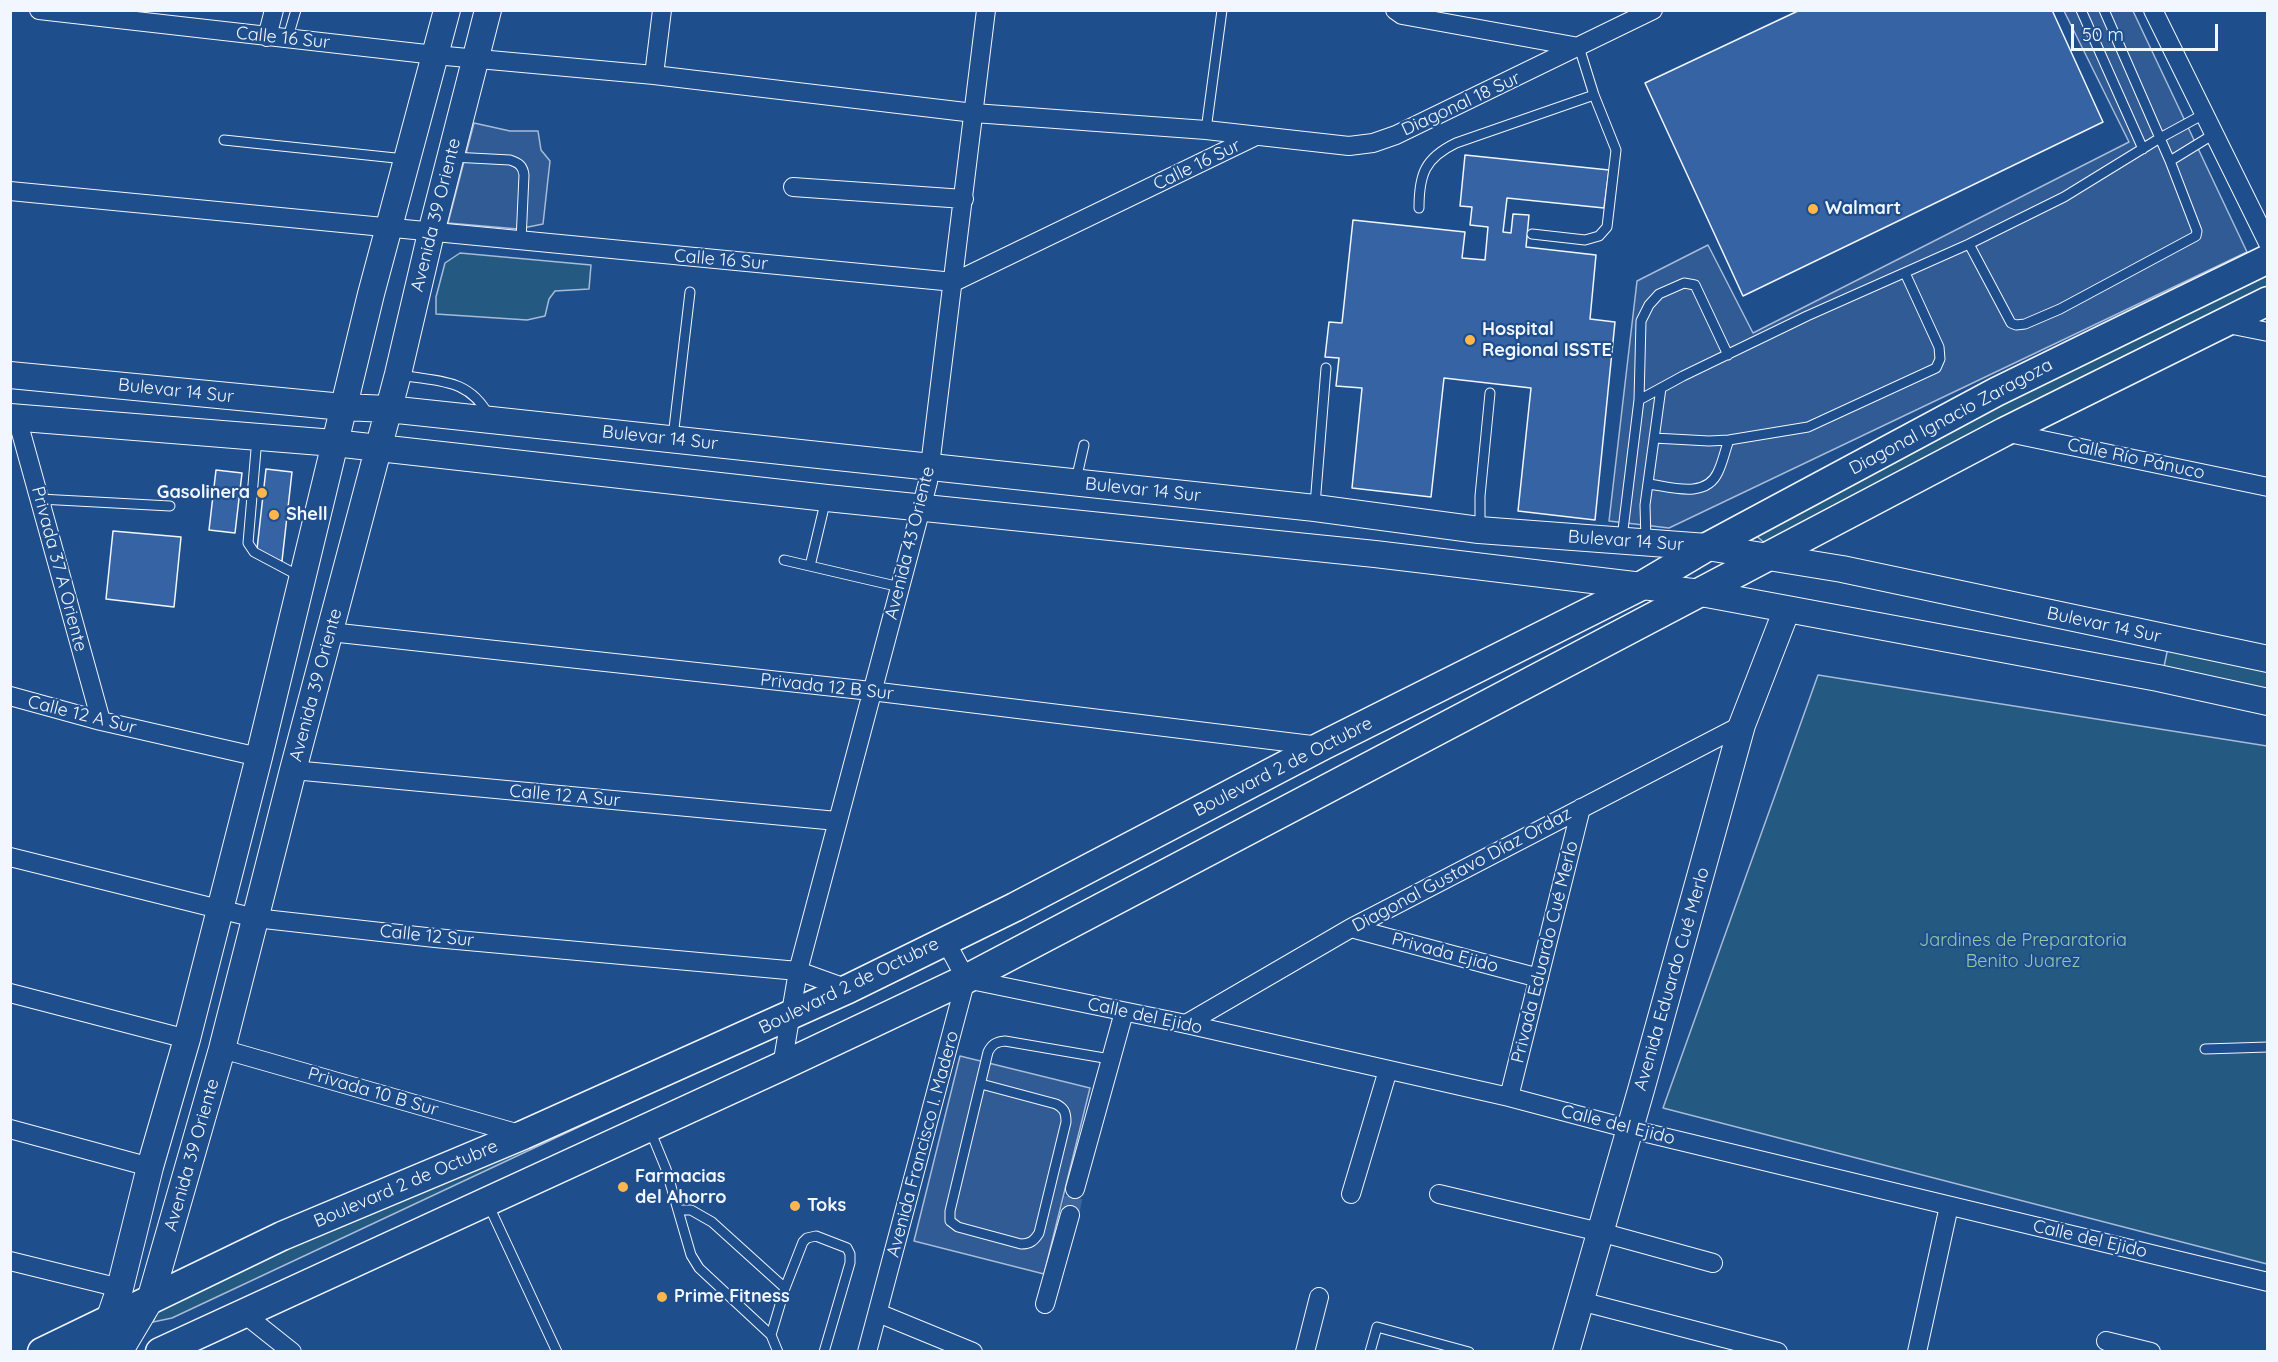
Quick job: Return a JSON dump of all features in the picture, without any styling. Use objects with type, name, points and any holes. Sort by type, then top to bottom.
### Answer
[{"type":"main road","name":"Avenida 39 Oriente","points":[[90,1352],[109,1320],[120,1288],[150,1167],[187,1040],[259,757],[388,227],[447,10]]},
{"type":"main road","name":"Avenida 39 Oriente","points":[[119,1352],[150,1299],[222,1049],[398,375],[431,233],[488,10]]},
{"type":"main road","name":"Diagonal Ignacio Zaragoza","points":[[1641,586],[1707,547],[1996,392],[2268,259]]},
{"type":"main road","name":"Diagonal Ignacio Zaragoza","points":[[1701,592],[2004,432],[2268,301]]},
{"type":"main road","name":"Bulevar 14 Sur","points":[[10,375],[343,407],[388,409],[930,465],[1315,508],[1479,531],[1707,547],[1842,569],[2268,659]]},
{"type":"main road","name":"Bulevar 14 Sur","points":[[14,417],[334,443],[827,498],[1375,554],[1701,592],[2158,678],[2268,702]]},
{"type":"main road","name":"Boulevard 2 de Octubre","points":[[42,1352],[282,1236],[523,1135],[848,989],[945,939],[1015,907],[1322,746],[1641,586]]},
{"type":"main road","points":[[160,1352],[649,1128],[966,979],[1701,592]]},
{"type":"main road","name":"Avenida Eduardo Cué Merlo","points":[[1566,1352],[1742,725],[1787,609]]},
{"type":"street","name":"Calle 16 Sur","points":[[39,10],[112,15],[267,37],[288,37],[435,56],[654,75],[974,113],[1206,130],[1256,136]]},
{"type":"street","points":[[267,37],[274,10]]},
{"type":"street","points":[[654,75],[662,10]]},
{"type":"street","name":"Avenida 43 Oriente","points":[[782,1066],[798,972],[921,508],[930,465],[986,10]]},
{"type":"street","points":[[1395,10],[1402,15],[1579,48]]},
{"type":"street","name":"Diagonal 18 Sur","points":[[1256,136],[1349,146],[1373,143],[1396,135],[1579,48],[1653,10]]},
{"type":"street","points":[[2153,10],[2268,243]]},
{"type":"street","name":"Calle 16 Sur","points":[[10,191],[954,282],[1256,136]]},
{"type":"street","points":[[793,187],[964,199]]},
{"type":"street","points":[[2223,323],[2268,332]]},
{"type":"street","name":"Privada 37 A Oriente","points":[[14,417],[40,499],[101,721]]},
{"type":"street","name":"Calle Río Pánuco","points":[[2004,432],[2268,487]]},
{"type":"street","name":"Privada 12 B Sur","points":[[330,632],[872,691],[1322,746]]},
{"type":"street","name":"Calle 12 A Sur","points":[[10,696],[101,721],[259,757]]},
{"type":"street","name":"Diagonal Gustavo Díaz Ordaz","points":[[1186,1024],[1351,928],[1742,725]]},
{"type":"street","name":"Calle 12 A Sur","points":[[293,771],[837,821]]},
{"type":"street","name":"Privada Eduardo Cué Merlo","points":[[1509,1097],[1581,808]]},
{"type":"street","name":"Calle 12 Sur","points":[[10,857],[255,918],[435,938],[798,972],[848,989]]},
{"type":"street","name":"Privada Ejido","points":[[1351,928],[1539,978]]},
{"type":"street","points":[[945,939],[966,979]]},
{"type":"street","name":"Calle del Ejido","points":[[966,979],[1186,1024],[1509,1097],[1630,1129],[2268,1282]]},
{"type":"street","name":"Avenida Francisco I. Madero","points":[[867,1352],[966,979]]},
{"type":"street","points":[[10,993],[187,1040]]},
{"type":"street","points":[[1076,1189],[1124,1012]]},
{"type":"street","name":"Privada 10 B Sur","points":[[222,1049],[523,1135]]},
{"type":"street","points":[[1351,1194],[1388,1070]]},
{"type":"street","points":[[10,1129],[150,1167]]},
{"type":"street","points":[[1439,1194],[1600,1232],[1713,1263]]},
{"type":"street","points":[[1917,1352],[1949,1206]]},
{"type":"street","points":[[1045,1304],[1070,1215]]},
{"type":"street","points":[[10,1262],[120,1288]]},
{"type":"street","points":[[1305,1352],[1319,1297]]},
{"type":"street","points":[[1580,1301],[1778,1352]]},
{"type":"street","points":[[243,1313],[292,1352]]},
{"type":"street","points":[[878,1313],[973,1352]]},
{"type":"street","points":[[2106,1341],[2151,1352]]},
{"type":"lane","points":[[288,37],[296,10]]},
{"type":"lane","points":[[1206,130],[1222,10]]},
{"type":"lane","points":[[2081,10],[2143,149]]},
{"type":"lane","points":[[1969,244],[2011,323],[2016,325],[2025,324],[2060,309],[2194,238],[2197,233],[2170,161],[2104,10]]},
{"type":"lane","points":[[1532,234],[1585,240],[1599,236],[1607,227],[1616,150],[1594,95],[1579,48]]},
{"type":"lane","points":[[1419,208],[1419,191],[1424,170],[1437,152],[1456,143],[1594,95]]},
{"type":"lane","points":[[1639,400],[1807,316],[1931,262],[2064,197],[2204,114]]},
{"type":"lane","points":[[2170,161],[2214,134]]},
{"type":"lane","points":[[224,140],[407,159]]},
{"type":"lane","points":[[450,156],[510,160],[518,162],[523,168],[521,242]]},
{"type":"lane","points":[[1654,438],[1729,440],[1808,427],[1936,368],[1941,359],[1939,347],[1905,273]]},
{"type":"lane","points":[[1634,541],[1641,321],[1649,305],[1659,294],[1684,284],[1695,285],[1728,355]]},
{"type":"lane","points":[[672,439],[690,292]]},
{"type":"lane","points":[[1315,508],[1326,368]]},
{"type":"lane","points":[[398,375],[461,386],[474,393],[492,420]]},
{"type":"lane","points":[[1634,541],[1649,483],[1661,388]]},
{"type":"lane","points":[[1479,531],[1490,393]]},
{"type":"lane","points":[[258,436],[248,543],[254,552],[302,578]]},
{"type":"lane","points":[[1649,483],[1684,489],[1704,487],[1718,473],[1729,440]]},
{"type":"lane","points":[[1076,482],[1084,445]]},
{"type":"lane","points":[[810,566],[827,498]]},
{"type":"lane","points":[[40,499],[170,506]]},
{"type":"lane","points":[[784,561],[900,587]]},
{"type":"lane","points":[[981,1084],[1056,1104],[1066,1114],[1039,1233],[1029,1244],[1021,1244],[958,1227],[950,1221],[950,1211],[988,1052],[998,1041],[1005,1041],[1110,1059]]},
{"type":"lane","points":[[2205,1049],[2268,1047]]},
{"type":"lane","points":[[649,1128],[666,1169],[691,1255],[699,1268],[771,1335],[778,1352]]},
{"type":"lane","points":[[487,1202],[557,1352]]},
{"type":"lane","points":[[679,1210],[691,1210],[712,1222],[785,1288]]},
{"type":"lane","points":[[771,1335],[785,1288],[803,1242],[807,1238],[816,1236],[849,1250],[850,1263],[824,1352]]},
{"type":"lane","points":[[1370,1352],[1377,1327],[1469,1352]]},
{"type":"green space","points":[[460,253],[591,265],[589,289],[555,291],[549,299],[545,316],[527,320],[436,314],[436,297],[445,263]]},
{"type":"green space","points":[[2267,263],[2267,296],[1768,546],[1752,532]]},
{"type":"green space","points":[[2169,643],[2267,665],[2267,696],[2162,676]]},
{"type":"green space","name":"Jardines de Preparatoria Benito Juarez","points":[[1818,675],[2267,746],[2267,1264],[1663,1108]]},
{"type":"green space","points":[[953,925],[700,1070],[172,1318],[153,1322],[163,1298],[687,1048]]},
{"type":"shaded area","name":"Walmart","points":[[2064,11],[2133,11],[2247,252],[1669,528],[1609,521],[1637,281],[1708,245],[1753,333],[2129,142]]},
{"type":"shaded area","points":[[474,123],[510,131],[538,131],[541,150],[550,161],[543,224],[518,229],[448,223]]},
{"type":"shaded area","points":[[960,1056],[1090,1088],[1044,1274],[914,1241]]},
{"type":"building","name":"Walmart","points":[[1800,10],[2052,10],[2103,122],[1743,296],[1645,83]]},
{"type":"building","name":"Hospital Regional ISSTE","points":[[1465,155],[1609,170],[1604,208],[1507,198],[1503,232],[1511,233],[1513,214],[1529,215],[1526,247],[1596,255],[1590,319],[1615,322],[1595,520],[1518,511],[1531,388],[1444,378],[1431,497],[1352,488],[1362,388],[1336,386],[1339,358],[1325,357],[1329,322],[1342,323],[1353,220],[1465,232],[1462,258],[1485,260],[1488,227],[1470,225],[1472,207],[1460,206]]},
{"type":"building","name":"Shell","points":[[266,469],[292,472],[282,561],[256,558]]},
{"type":"building","name":"Shell","points":[[216,470],[242,473],[235,533],[209,530]]},
{"type":"building","points":[[113,531],[181,537],[174,607],[106,599]]},
{"type":"tunnel","points":[[1070,1215],[1075,1189]]},
{"type":"place","name":"Walmart","points":[[1813,209]]},
{"type":"place","name":"Hospital Regional ISSTE","points":[[1470,340]]},
{"type":"place","name":"Gasolinera","points":[[262,493]]},
{"type":"place","name":"Shell","points":[[274,515]]},
{"type":"place","name":"Farmacias del Ahorro","points":[[623,1187]]},
{"type":"place","name":"Toks","points":[[795,1206]]},
{"type":"place","name":"Prime Fitness","points":[[662,1297]]}]
